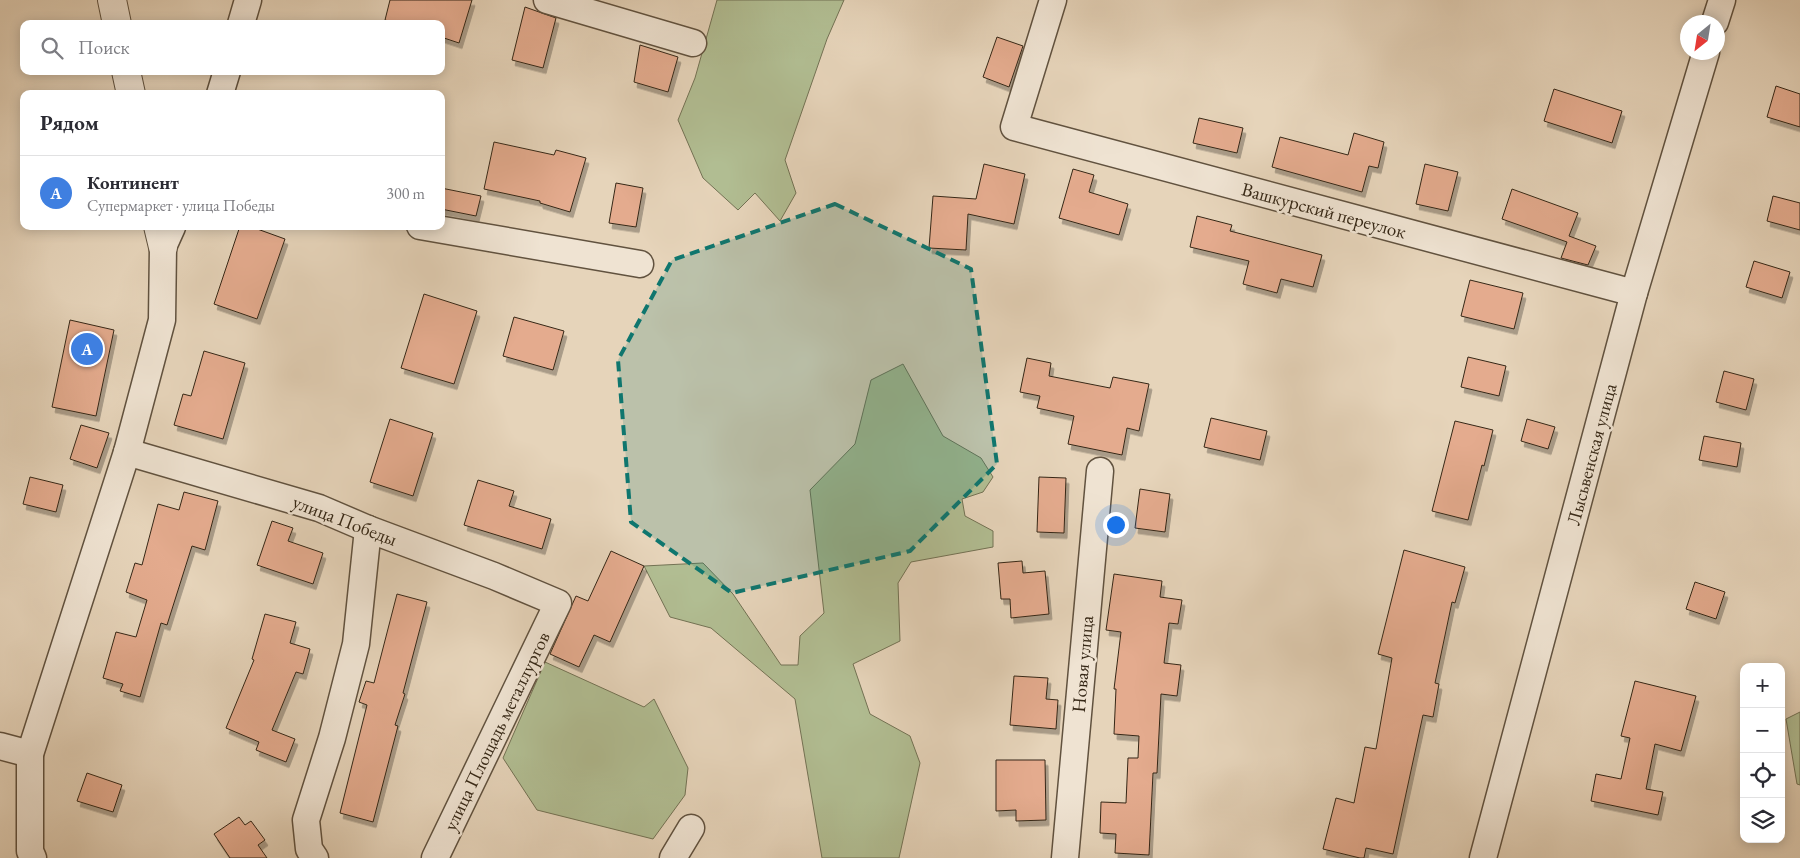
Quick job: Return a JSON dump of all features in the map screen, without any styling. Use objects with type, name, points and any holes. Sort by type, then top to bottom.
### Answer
[{"type":"street","points":[[112,0],[116,20]]},
{"type":"street","points":[[242,20],[248,0]]},
{"type":"street","points":[[547,0],[693,43]]},
{"type":"street","name":"Вашкурский переулок","points":[[1053,0],[1014,127],[1634,293]]},
{"type":"street","points":[[1717,15],[1722,0]]},
{"type":"street","name":"Лысьвенская улица","points":[[1483,858],[1634,293],[1704,60]]},
{"type":"street","points":[[127,75],[130,90]]},
{"type":"street","points":[[221,90],[225,75]]},
{"type":"street","points":[[443,230],[640,264]]},
{"type":"street","points":[[33,858],[30,851],[30,754],[127,452],[162,320],[164,233]]},
{"type":"street","name":"улица Победы","points":[[127,452],[319,508],[558,603]]},
{"type":"street","name":"Новая улица","points":[[1069,857],[1100,471]]},
{"type":"street","points":[[315,858],[309,849],[306,820],[332,738],[356,644],[368,529]]},
{"type":"street","name":"улица Площадь металлургов","points":[[435,858],[558,603]]},
{"type":"street","points":[[0,746],[30,754]]},
{"type":"street","points":[[673,858],[691,828]]},
{"type":"highlighted area","points":[[835,204],[971,269],[997,464],[910,551],[732,593],[631,522],[618,360],[672,260]]},
{"type":"green space","points":[[717,0],[844,0],[827,39],[785,160],[796,193],[780,221],[755,193],[738,210],[703,178],[678,120],[695,78]]},
{"type":"green space","points":[[903,364],[943,436],[981,458],[993,477],[983,492],[962,499],[965,516],[993,531],[993,547],[911,562],[898,583],[900,641],[853,664],[870,714],[910,736],[920,763],[899,858],[822,858],[795,699],[711,628],[670,617],[644,566],[703,563],[733,594],[781,665],[798,665],[800,636],[824,613],[810,490],[855,444],[871,380]]},
{"type":"green space","points":[[545,662],[644,707],[654,699],[688,768],[685,795],[653,839],[537,810],[503,758]]},
{"type":"green space","points":[[1800,712],[1800,785],[1797,784],[1786,719]]},
{"type":"building","points":[[390,0],[472,0],[459,43],[445,38],[445,20],[385,20]]},
{"type":"building","points":[[525,7],[556,18],[543,68],[512,60]]},
{"type":"building","points":[[997,37],[1023,46],[1009,87],[983,77]]},
{"type":"building","points":[[640,45],[678,57],[668,92],[634,82]]},
{"type":"building","points":[[1776,86],[1800,94],[1800,127],[1767,117]]},
{"type":"building","points":[[1554,89],[1622,111],[1612,143],[1544,121]]},
{"type":"building","points":[[1199,118],[1243,128],[1237,153],[1193,143]]},
{"type":"building","points":[[1354,133],[1384,142],[1378,168],[1369,166],[1362,192],[1272,167],[1280,137],[1348,155]]},
{"type":"building","points":[[494,142],[554,155],[556,150],[586,158],[570,212],[540,203],[540,201],[484,189]]},
{"type":"building","points":[[984,164],[1025,174],[1014,224],[968,214],[966,250],[929,248],[933,196],[976,199]]},
{"type":"building","points":[[1425,164],[1458,172],[1448,211],[1416,204]]},
{"type":"building","points":[[1073,169],[1094,175],[1089,192],[1128,204],[1119,235],[1059,218]]},
{"type":"building","points":[[616,183],[643,188],[636,227],[609,223]]},
{"type":"building","points":[[445,189],[481,196],[476,216],[445,210]]},
{"type":"building","points":[[1512,189],[1578,213],[1569,236],[1596,246],[1588,265],[1561,258],[1567,242],[1502,219]]},
{"type":"building","points":[[1773,196],[1800,203],[1800,230],[1767,221]]},
{"type":"building","points":[[1197,216],[1232,225],[1230,231],[1322,255],[1313,287],[1281,279],[1277,293],[1243,284],[1249,261],[1190,247]]},
{"type":"building","points":[[239,230],[260,230],[285,239],[257,319],[214,304]]},
{"type":"building","points":[[1754,261],[1790,272],[1782,298],[1746,287]]},
{"type":"building","points":[[1470,280],[1523,293],[1514,329],[1461,316]]},
{"type":"building","points":[[424,294],[477,311],[454,384],[401,368]]},
{"type":"building","points":[[514,317],[564,331],[553,370],[503,356]]},
{"type":"building","points":[[70,320],[114,330],[96,416],[52,407]]},
{"type":"building","points":[[204,351],[245,363],[223,439],[174,425],[183,394],[191,396]]},
{"type":"building","points":[[1468,357],[1506,366],[1499,396],[1461,387]]},
{"type":"building","points":[[1027,358],[1051,363],[1049,376],[1110,388],[1113,377],[1149,384],[1139,431],[1127,428],[1122,455],[1068,444],[1074,416],[1037,408],[1040,396],[1020,392]]},
{"type":"building","points":[[1724,371],[1754,379],[1746,410],[1716,402]]},
{"type":"building","points":[[1211,418],[1267,431],[1260,460],[1204,447]]},
{"type":"building","points":[[390,419],[433,433],[413,496],[370,482]]},
{"type":"building","points":[[1527,419],[1555,427],[1548,449],[1521,441]]},
{"type":"building","points":[[1455,421],[1493,430],[1468,520],[1432,511]]},
{"type":"building","points":[[81,425],[109,433],[97,468],[70,459]]},
{"type":"building","points":[[1704,436],[1741,443],[1737,467],[1699,460]]},
{"type":"building","points":[[30,477],[63,485],[56,512],[23,504]]},
{"type":"building","points":[[1039,477],[1066,478],[1064,533],[1037,532]]},
{"type":"building","points":[[478,480],[514,491],[509,506],[551,519],[542,549],[464,525]]},
{"type":"building","points":[[1140,489],[1170,494],[1165,532],[1135,528]]},
{"type":"building","points":[[184,492],[218,501],[205,550],[192,546],[167,625],[161,623],[140,697],[120,691],[123,684],[103,678],[116,632],[136,637],[147,600],[126,592],[135,563],[142,565],[158,504],[179,510]]},
{"type":"building","points":[[272,521],[293,528],[288,541],[323,553],[313,584],[257,565]]},
{"type":"building","points":[[1404,550],[1465,567],[1455,603],[1452,602],[1435,683],[1439,684],[1433,717],[1423,715],[1393,854],[1366,848],[1364,858],[1360,858],[1323,849],[1336,798],[1354,803],[1365,747],[1376,749],[1392,658],[1378,654]]},
{"type":"building","points":[[611,551],[644,566],[610,642],[594,635],[579,667],[550,654],[576,596],[588,601]]},
{"type":"building","points":[[1022,561],[1023,573],[1045,571],[1049,614],[1011,618],[1010,599],[1001,599],[998,563]]},
{"type":"building","points":[[1114,574],[1162,581],[1160,597],[1182,600],[1178,624],[1169,623],[1164,663],[1181,665],[1177,696],[1161,694],[1157,773],[1153,773],[1149,855],[1115,853],[1116,834],[1100,833],[1101,802],[1126,803],[1128,758],[1138,758],[1139,736],[1114,734],[1116,689],[1114,689],[1121,632],[1106,630]]},
{"type":"building","points":[[1695,582],[1725,592],[1716,619],[1686,609]]},
{"type":"building","points":[[397,594],[427,602],[403,693],[405,694],[395,725],[398,726],[373,822],[340,813],[367,705],[359,702],[366,681],[374,683]]},
{"type":"building","points":[[265,614],[296,622],[290,643],[310,649],[303,674],[296,672],[272,730],[295,739],[286,762],[256,750],[259,742],[226,728],[254,660],[252,659]]},
{"type":"building","points":[[1014,676],[1048,678],[1046,699],[1058,700],[1056,729],[1010,725]]},
{"type":"building","points":[[1635,681],[1696,696],[1681,751],[1655,744],[1646,789],[1663,792],[1658,815],[1591,801],[1596,774],[1621,779],[1630,738],[1621,736]]},
{"type":"building","points":[[996,760],[1045,760],[1046,820],[1016,821],[1016,810],[996,811]]},
{"type":"building","points":[[87,773],[122,785],[113,812],[77,801]]},
{"type":"building","points":[[239,817],[245,825],[251,821],[265,840],[258,845],[267,858],[230,858],[214,834]]},
{"type":"place","name":"Континент","points":[[87,349]]}]
